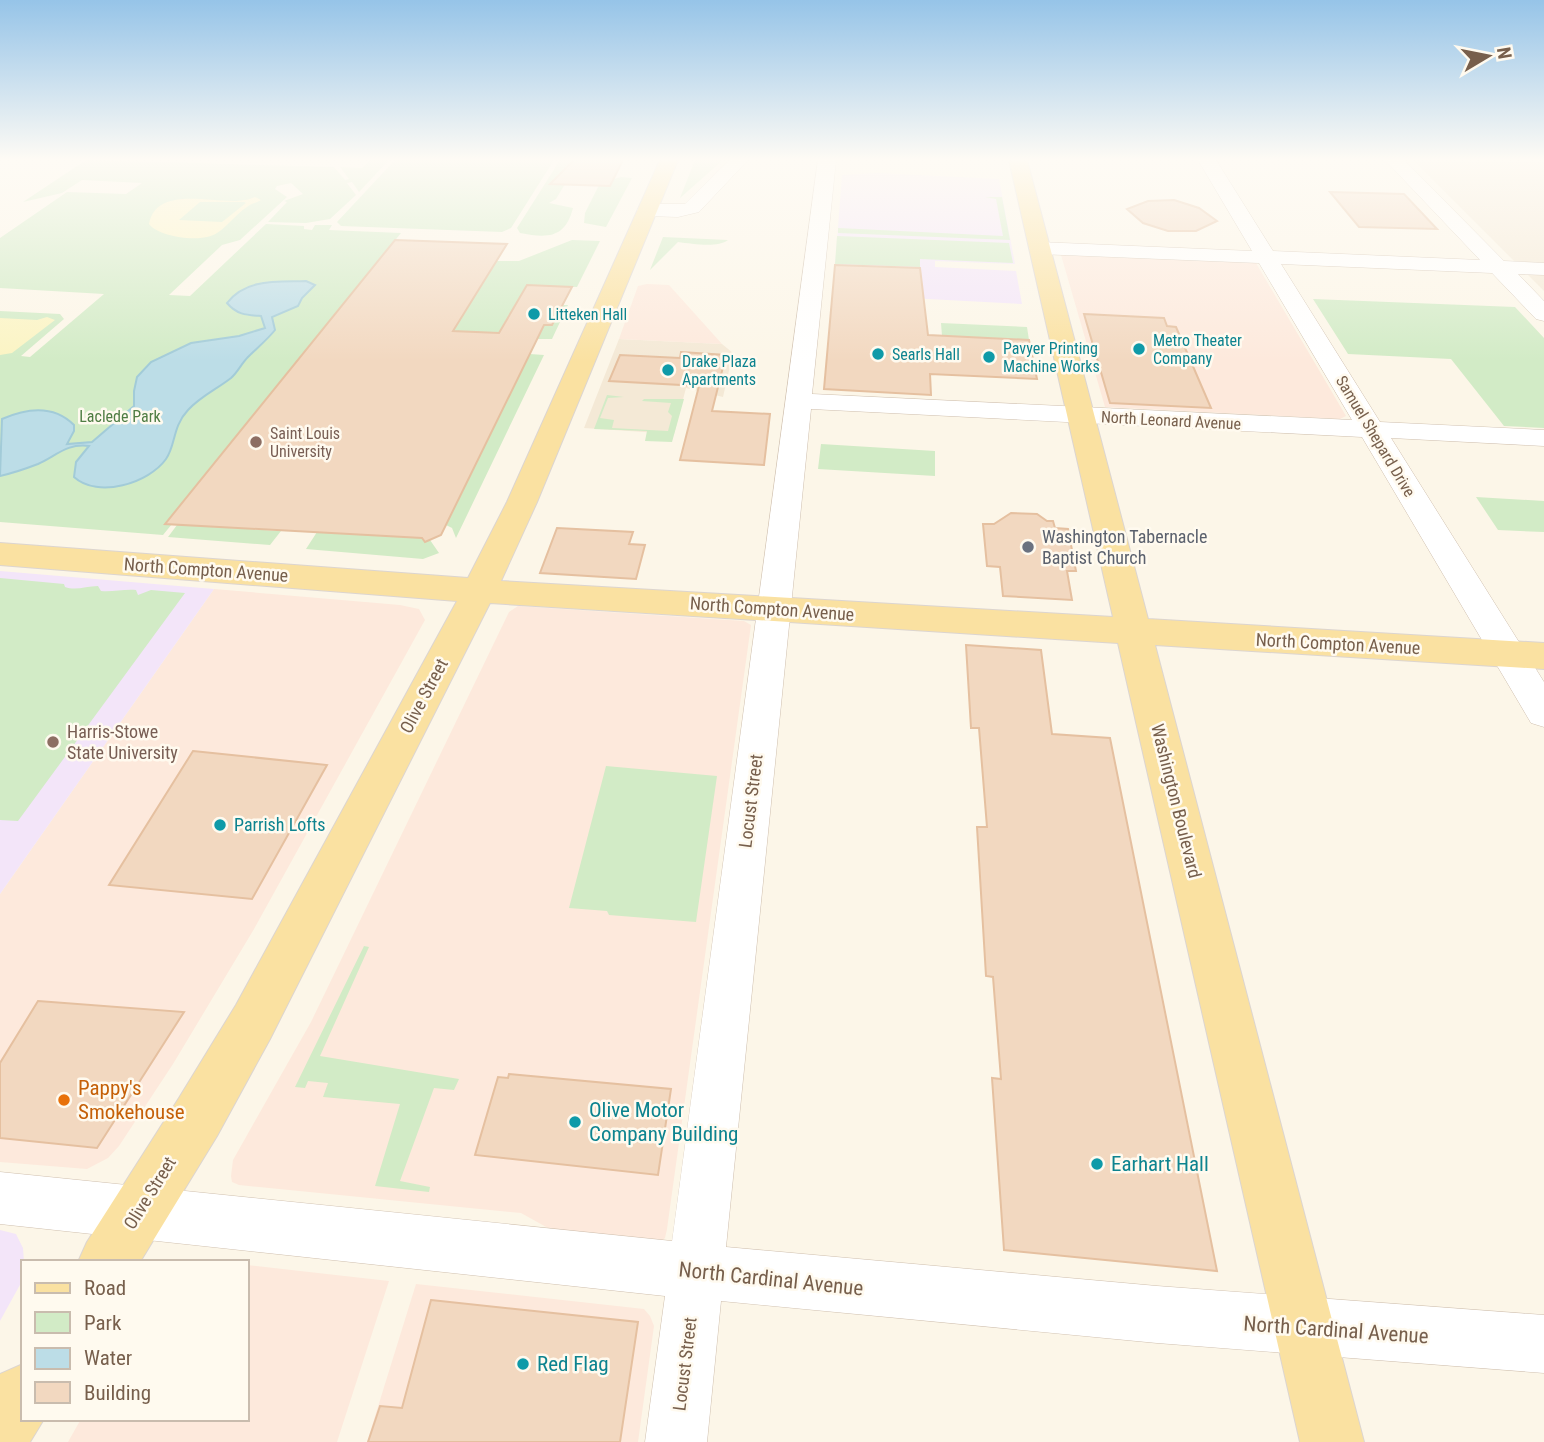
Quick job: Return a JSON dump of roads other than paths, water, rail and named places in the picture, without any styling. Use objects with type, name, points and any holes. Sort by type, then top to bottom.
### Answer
[{"type":"main road","name":"Olive Street","points":[[108,1260],[198,1117],[253,1022],[480,591],[530,484],[639,227]]},
{"type":"main road","name":"Washington Boulevard","points":[[1035,227],[1136,632],[1332,1442]]},
{"type":"main road","name":"North Compton Avenue","points":[[0,554],[480,591],[1544,656]]},
{"type":"main road","points":[[0,1432],[21,1398]]},
{"type":"street","name":"Locust Street","points":[[676,1442],[819,227]]},
{"type":"street","name":"Samuel Shepard Drive","points":[[1248,227],[1544,713]]},
{"type":"street","points":[[1460,227],[1544,314]]},
{"type":"street","points":[[1040,248],[1544,269]]},
{"type":"street","name":"North Leonard Avenue","points":[[798,401],[1544,438]]},
{"type":"street","name":"North Cardinal Avenue","points":[[0,1198],[696,1272],[1304,1329],[1544,1344]]},
{"type":"water","points":[[306,281],[315,285],[298,306],[272,317],[275,330],[272,334],[231,378],[183,416],[166,459],[148,475],[123,485],[109,487],[84,484],[74,477],[76,462],[89,446],[74,446],[38,464],[0,476],[2,419],[21,412],[49,411],[74,425],[67,444],[92,442],[134,406],[137,377],[151,362],[191,343],[239,336],[265,328],[261,316],[238,312],[227,303],[235,295],[243,289],[263,283]]},
{"type":"place","name":"Litteken Hall","points":[[534,314]]},
{"type":"place","name":"Metro Theater Company","points":[[1139,349]]},
{"type":"place","name":"Searls Hall","points":[[878,354]]},
{"type":"place","name":"Pavyer Printing Machine Works","points":[[989,357]]},
{"type":"place","name":"Drake Plaza Apartments","points":[[668,370]]},
{"type":"place","name":"Saint Louis University","points":[[256,442]]},
{"type":"place","name":"Washington Tabernacle Baptist Church","points":[[1028,547]]},
{"type":"place","name":"Harris-Stowe State University","points":[[53,742]]},
{"type":"place","name":"Parrish Lofts","points":[[220,825]]},
{"type":"place","name":"Pappy's Smokehouse","points":[[64,1100]]},
{"type":"place","name":"Olive Motor Company Building","points":[[575,1122]]},
{"type":"place","name":"Earhart Hall","points":[[1097,1164]]},
{"type":"place","name":"Red Flag","points":[[523,1364]]},
{"type":"park label","name":"Laclede Park","points":[[120,416]]}]
